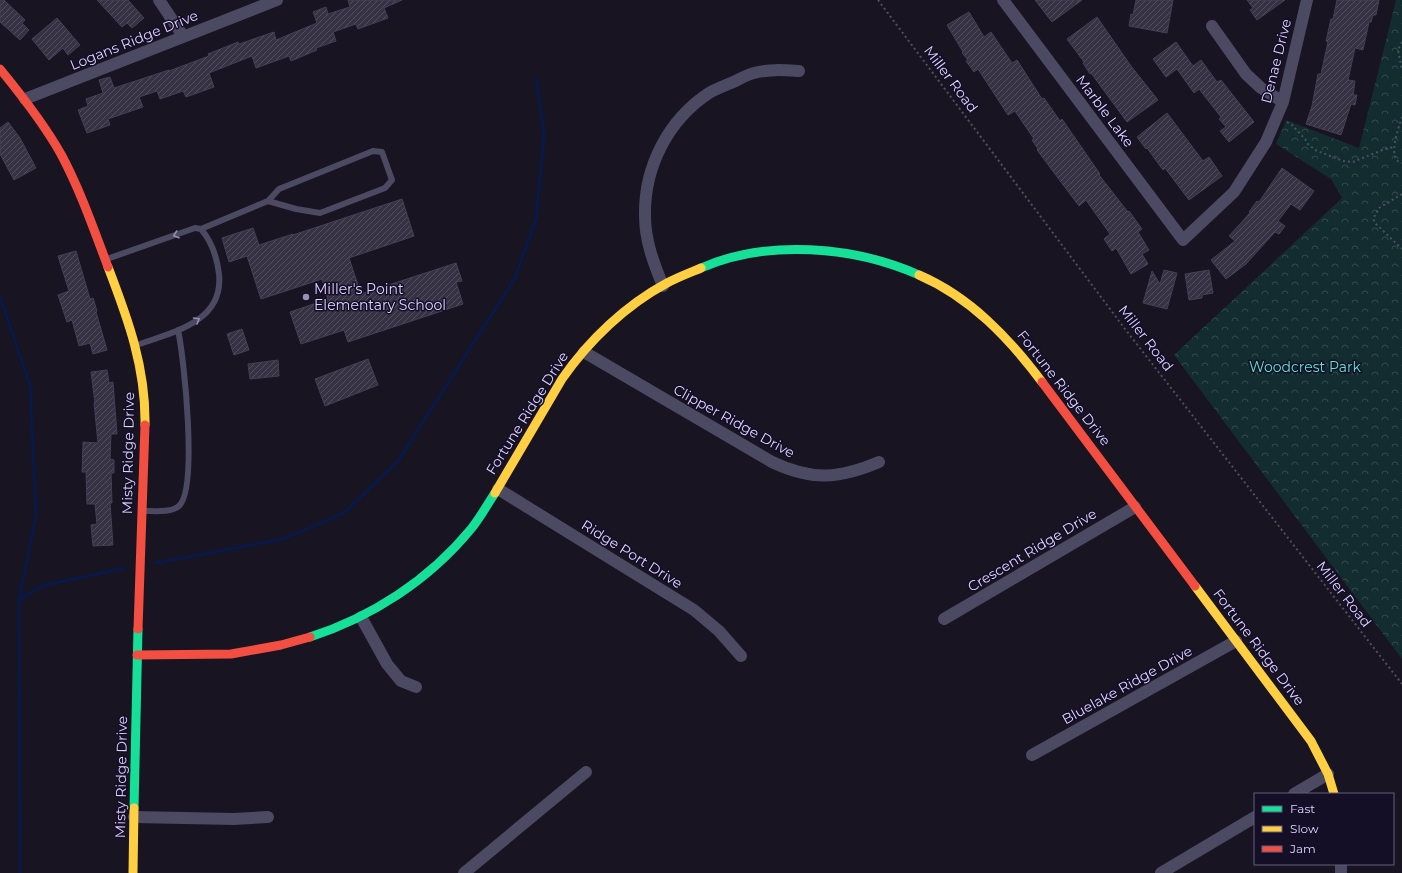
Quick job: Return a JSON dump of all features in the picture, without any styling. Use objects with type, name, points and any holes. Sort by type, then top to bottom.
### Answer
[{"type":"street","points":[[159,0],[183,36]]},
{"type":"street","name":"Logans Ridge Drive","points":[[26,99],[277,0]]},
{"type":"street","name":"Marble Lake","points":[[1003,0],[1183,240]]},
{"type":"street","name":"Denae Drive","points":[[1183,240],[1234,192],[1266,142],[1283,102],[1307,0]]},
{"type":"street","points":[[1212,26],[1246,74],[1261,88],[1283,102]]},
{"type":"street","name":"Misty Ridge Drive","points":[[0,69],[26,99],[45,127],[68,167],[87,209],[123,304],[136,346],[142,376],[145,410],[136,655],[133,873]]},
{"type":"street","points":[[663,286],[649,247],[645,218],[645,203],[650,174],[668,133],[688,110],[711,92],[753,73],[775,70],[799,71]]},
{"type":"street","name":"Fortune Ridge Drive","points":[[136,655],[233,654],[273,648],[297,642],[332,630],[383,605],[407,589],[439,563],[470,530],[498,489],[559,385],[584,352],[621,314],[645,295],[699,267],[728,258],[759,252],[789,249],[819,249],[850,253],[887,262],[914,272],[939,284],[962,300],[984,316],[1006,338],[1027,362],[1311,741],[1328,774],[1334,793]]},
{"type":"street","name":"Clipper Ridge Drive","points":[[584,352],[772,462],[790,470],[814,475],[838,474],[861,469],[879,462]]},
{"type":"street","name":"Ridge Port Drive","points":[[498,489],[694,610],[719,631],[741,656]]},
{"type":"street","name":"Crescent Ridge Drive","points":[[944,619],[1135,507]]},
{"type":"street","points":[[360,617],[387,664],[401,681],[416,687]]},
{"type":"street","name":"Bluelake Ridge Drive","points":[[1032,755],[1236,641]]},
{"type":"street","points":[[464,873],[586,772]]},
{"type":"street","points":[[1296,793],[1328,774]]},
{"type":"street","points":[[134,818],[234,819],[268,817]]},
{"type":"street","points":[[1161,873],[1254,818]]},
{"type":"lane","points":[[106,260],[195,228],[201,229],[268,201],[279,189],[373,151],[382,152],[392,180],[384,188],[320,213],[296,209],[268,201]]},
{"type":"lane","points":[[136,346],[202,319],[212,308],[218,296],[220,283],[218,263],[211,244],[201,229]]},
{"type":"lane","points":[[141,511],[173,509],[180,506],[185,495],[188,473],[188,421],[182,347],[178,330]]},
{"type":"path","name":"Miller Road","points":[[878,0],[1125,329],[1402,684]]},
{"type":"path","points":[[1402,42],[1398,50],[1402,70]]},
{"type":"path","points":[[1277,117],[1292,125],[1315,150],[1343,161],[1353,162],[1385,149],[1394,147]]},
{"type":"path","points":[[1402,117],[1394,147],[1397,160],[1402,163]]},
{"type":"path","points":[[1402,194],[1380,208],[1373,218],[1376,224],[1402,249]]},
{"type":"green space","name":"Woodcrest Park","points":[[1396,0],[1402,0],[1402,659],[1174,355],[1342,198],[1331,179],[1276,144],[1286,120],[1359,148]]},
{"type":"building","points":[[0,0],[4,0],[25,20],[22,23],[29,30],[20,40],[0,22]]},
{"type":"building","points":[[97,0],[128,0],[144,18],[132,28],[127,23],[122,27]]},
{"type":"building","points":[[348,0],[402,0],[384,8],[388,18],[358,29],[356,24],[333,32],[336,41],[316,48],[317,50],[291,61],[289,56],[256,68],[252,56],[209,73],[214,87],[186,97],[183,91],[160,99],[157,91],[139,97],[143,107],[108,119],[110,125],[87,133],[78,110],[88,106],[86,99],[103,93],[99,80],[110,77],[114,88],[169,71],[209,56],[208,54],[238,42],[239,44],[274,32],[276,40],[317,23],[313,12],[326,7],[328,14],[350,7]]},
{"type":"building","points":[[1035,0],[1082,0],[1052,22]]},
{"type":"building","points":[[1136,0],[1173,0],[1167,33],[1129,26]]},
{"type":"building","points":[[1247,0],[1285,0],[1257,20],[1250,10],[1253,8]]},
{"type":"building","points":[[1337,0],[1379,0],[1376,15],[1373,15],[1371,22],[1369,22],[1363,50],[1355,48],[1348,80],[1355,81],[1353,95],[1357,95],[1355,105],[1351,104],[1341,135],[1306,124],[1312,106],[1318,74],[1321,74],[1328,42],[1326,41]]},
{"type":"building","points":[[969,12],[984,37],[991,32],[1012,63],[1017,60],[1042,99],[1044,98],[1060,121],[1062,119],[1100,174],[1099,175],[1142,229],[1138,232],[1149,250],[1142,254],[1148,264],[1131,274],[1116,248],[1112,251],[1104,239],[1110,234],[1086,200],[1079,206],[1037,150],[1038,149],[1032,140],[1034,139],[1015,111],[1008,115],[978,69],[974,72],[966,61],[968,60],[962,53],[963,52],[947,25]]},
{"type":"building","points":[[1097,17],[1131,66],[1158,100],[1127,122],[1091,73],[1090,74],[1083,63],[1084,62],[1067,39]]},
{"type":"building","points":[[57,18],[80,45],[68,55],[63,48],[49,60],[32,39]]},
{"type":"building","points":[[1176,42],[1193,66],[1201,60],[1217,82],[1221,80],[1254,122],[1229,142],[1220,131],[1226,127],[1219,119],[1221,117],[1199,89],[1194,93],[1177,69],[1166,77],[1153,59]]},
{"type":"building","points":[[1167,113],[1203,161],[1209,157],[1222,176],[1189,200],[1165,168],[1163,170],[1137,137]]},
{"type":"building","points":[[8,122],[20,138],[36,168],[14,180],[0,154],[0,128]]},
{"type":"building","points":[[1282,168],[1314,191],[1300,210],[1291,204],[1278,221],[1285,226],[1279,234],[1275,232],[1246,264],[1226,279],[1211,260],[1235,241],[1229,236],[1250,213],[1249,212],[1257,201],[1259,202]]},
{"type":"building","points":[[402,199],[414,236],[349,258],[361,294],[456,263],[462,281],[456,282],[463,304],[348,342],[344,330],[301,344],[290,312],[328,299],[322,279],[261,299],[247,256],[229,262],[222,238],[253,228],[259,245]]},
{"type":"building","points":[[76,251],[90,299],[93,298],[107,350],[93,354],[90,343],[79,346],[72,320],[67,322],[58,295],[69,291],[58,256]]},
{"type":"building","points":[[1164,270],[1177,273],[1167,309],[1143,303],[1152,271],[1160,284]]},
{"type":"building","points":[[1209,270],[1213,293],[1202,295],[1202,298],[1189,300],[1185,274]]},
{"type":"building","points":[[242,329],[249,350],[234,355],[227,334]]},
{"type":"building","points":[[368,359],[378,385],[325,406],[315,379]]},
{"type":"building","points":[[278,360],[279,376],[250,379],[248,364]]},
{"type":"building","points":[[107,370],[109,383],[113,382],[117,434],[111,434],[110,459],[114,460],[114,473],[111,473],[112,503],[110,503],[113,545],[93,546],[91,525],[97,524],[95,504],[87,504],[86,472],[82,472],[83,442],[98,443],[91,372]]},
{"type":"waterway","points":[[156,563],[283,539],[344,513],[398,461],[515,278],[536,219],[544,133],[536,78]]},
{"type":"waterway","points":[[0,297],[30,385],[36,515],[19,600],[20,873]]},
{"type":"waterway","points":[[19,600],[42,586],[124,568]]},
{"type":"traffic: fast","points":[[701,268],[727,259],[754,253],[782,250],[810,250],[839,252],[867,258],[894,265],[919,275]]},
{"type":"traffic: fast","points":[[310,637],[355,619],[398,595],[418,580],[437,565],[471,529],[495,493]]},
{"type":"traffic: fast","points":[[134,808],[138,629]]},
{"type":"traffic: slow","points":[[108,267],[129,325],[139,364],[145,404],[145,425]]},
{"type":"traffic: slow","points":[[495,493],[562,379],[596,337],[623,313],[652,292],[679,277],[701,268]]},
{"type":"traffic: slow","points":[[919,275],[938,284],[955,295],[987,320],[1016,350],[1042,382]]},
{"type":"traffic: slow","points":[[1195,586],[1311,741],[1328,774],[1334,793]]},
{"type":"traffic: slow","points":[[133,873],[134,808]]},
{"type":"traffic: jam","points":[[0,69],[33,111],[62,156],[81,197],[108,267]]},
{"type":"traffic: jam","points":[[1042,382],[1195,586]]},
{"type":"traffic: jam","points":[[138,629],[145,425]]},
{"type":"traffic: jam","points":[[137,655],[231,654],[281,645],[310,637]]},
{"type":"place","name":"Miller's Point Elementary School","points":[[306,297]]}]
